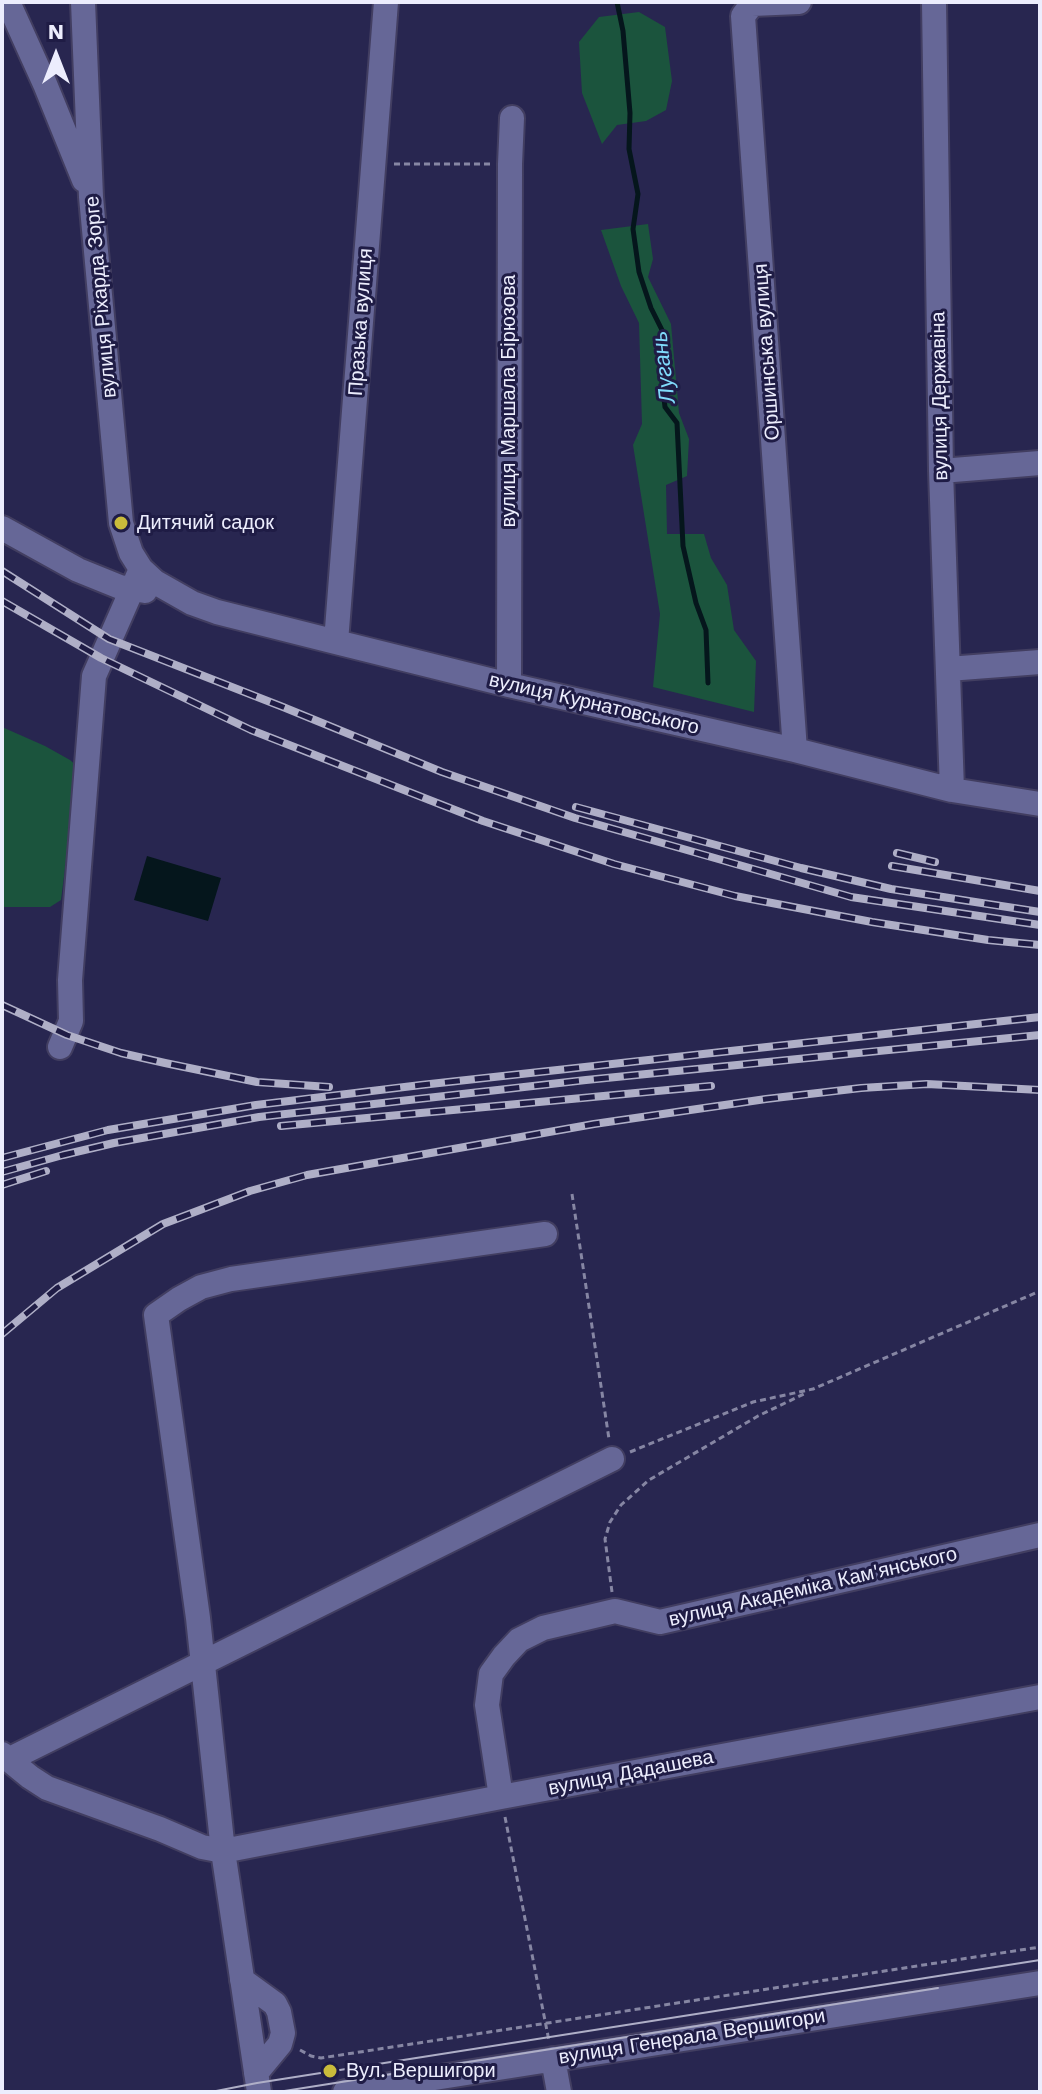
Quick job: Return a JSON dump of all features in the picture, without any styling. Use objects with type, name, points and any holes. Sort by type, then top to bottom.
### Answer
[{"type":"street","points":[[8,2],[91,197]]},
{"type":"street","name":"вулиця Ріхарда Зорге","points":[[83,2],[91,197],[121,523],[131,553],[150,583]]},
{"type":"street","name":"Празька вулиця","points":[[336,642],[386,2]]},
{"type":"street","name":"Оршинська вулиця","points":[[795,750],[743,16],[752,4],[799,2]]},
{"type":"street","name":"вулиця Державіна","points":[[934,2],[941,471],[952,790]]},
{"type":"street","name":"вулиця Маршала Бірюзова","points":[[509,685],[512,118]]},
{"type":"street","points":[[941,471],[1040,463]]},
{"type":"street","name":"вулиця Курнатовського","points":[[2,528],[78,570],[150,583],[217,612],[952,790],[1040,804]]},
{"type":"street","points":[[60,1047],[71,1021],[69,998],[75,905],[94,676],[150,583]]},
{"type":"street","points":[[948,669],[1040,662]]},
{"type":"street","points":[[257,2082],[223,1851],[198,1618],[156,1315],[201,1287],[231,1279],[545,1234]]},
{"type":"street","points":[[223,1851],[202,1847],[47,1788],[5,1757],[202,1664],[612,1459]]},
{"type":"street","name":"вулиця Академіка Кам'янського","points":[[501,1797],[487,1705],[491,1674],[519,1640],[543,1628],[615,1611],[660,1622],[1040,1535]]},
{"type":"street","name":"вулиця Дадашева","points":[[223,1851],[1040,1697]]},
{"type":"street","points":[[242,1980],[275,2004],[283,2033],[280,2044],[257,2082]]},
{"type":"street","name":"вулиця Генерала Вершигори","points":[[345,2092],[1040,1983]]},
{"type":"street","points":[[553,2059],[559,2092]]},
{"type":"path","points":[[373,164],[510,164]]},
{"type":"path","points":[[572,1194],[612,1459],[753,1402],[813,1389]]},
{"type":"path","points":[[615,1611],[605,1539],[610,1522],[621,1505],[649,1480],[758,1416],[813,1389],[1040,1291]]},
{"type":"path","points":[[501,1797],[553,2059]]},
{"type":"path","points":[[283,2033],[301,2052],[321,2058],[1040,1947]]},
{"type":"green space","points":[[639,12],[665,27],[672,81],[666,110],[646,121],[617,125],[602,144],[582,93],[579,42],[599,17]]},
{"type":"green space","points":[[648,224],[653,259],[648,277],[671,324],[679,413],[689,439],[687,476],[666,485],[667,534],[704,534],[711,558],[727,585],[734,630],[756,661],[754,712],[653,687],[660,614],[633,445],[642,424],[639,323],[621,286],[601,230]]},
{"type":"green space","points":[[2,727],[45,746],[78,767],[61,900],[50,907],[2,907]]},
{"type":"shaded area","points":[[147,856],[221,878],[208,921],[134,900]]},
{"type":"waterway","name":"Лугань","points":[[617,2],[623,31],[630,113],[629,149],[638,194],[633,229],[639,272],[662,330],[661,373],[665,407],[677,423],[683,546],[696,603],[706,630],[708,683]]},
{"type":"tram line","points":[[211,2092],[1040,1960]]},
{"type":"tram line","points":[[278,2092],[938,1988]]},
{"type":"railway","points":[[2,571],[109,639],[442,772],[575,818],[851,897],[1040,925]]},
{"type":"railway","points":[[2,601],[101,658],[251,730],[483,821],[614,864],[735,896],[872,922],[1040,945]]},
{"type":"railway","points":[[576,807],[891,889],[1040,912]]},
{"type":"railway","points":[[897,853],[935,862]]},
{"type":"railway","points":[[892,866],[1040,891]]},
{"type":"railway","points":[[2,1005],[67,1035],[121,1053],[257,1082],[329,1087]]},
{"type":"railway","points":[[2,1158],[108,1130],[256,1105],[1040,1017]]},
{"type":"railway","points":[[2,1172],[114,1143],[259,1117],[586,1080],[1040,1035]]},
{"type":"railway","points":[[2,1334],[57,1288],[163,1224],[250,1191],[307,1175],[594,1124],[766,1099],[927,1084],[1040,1090]]},
{"type":"railway","points":[[281,1126],[711,1086]]},
{"type":"railway","points":[[2,1185],[46,1171]]},
{"type":"place","name":"Дитячий садок","points":[[121,523]]},
{"type":"place","name":"Вул. Вершигори","points":[[330,2071]]}]
